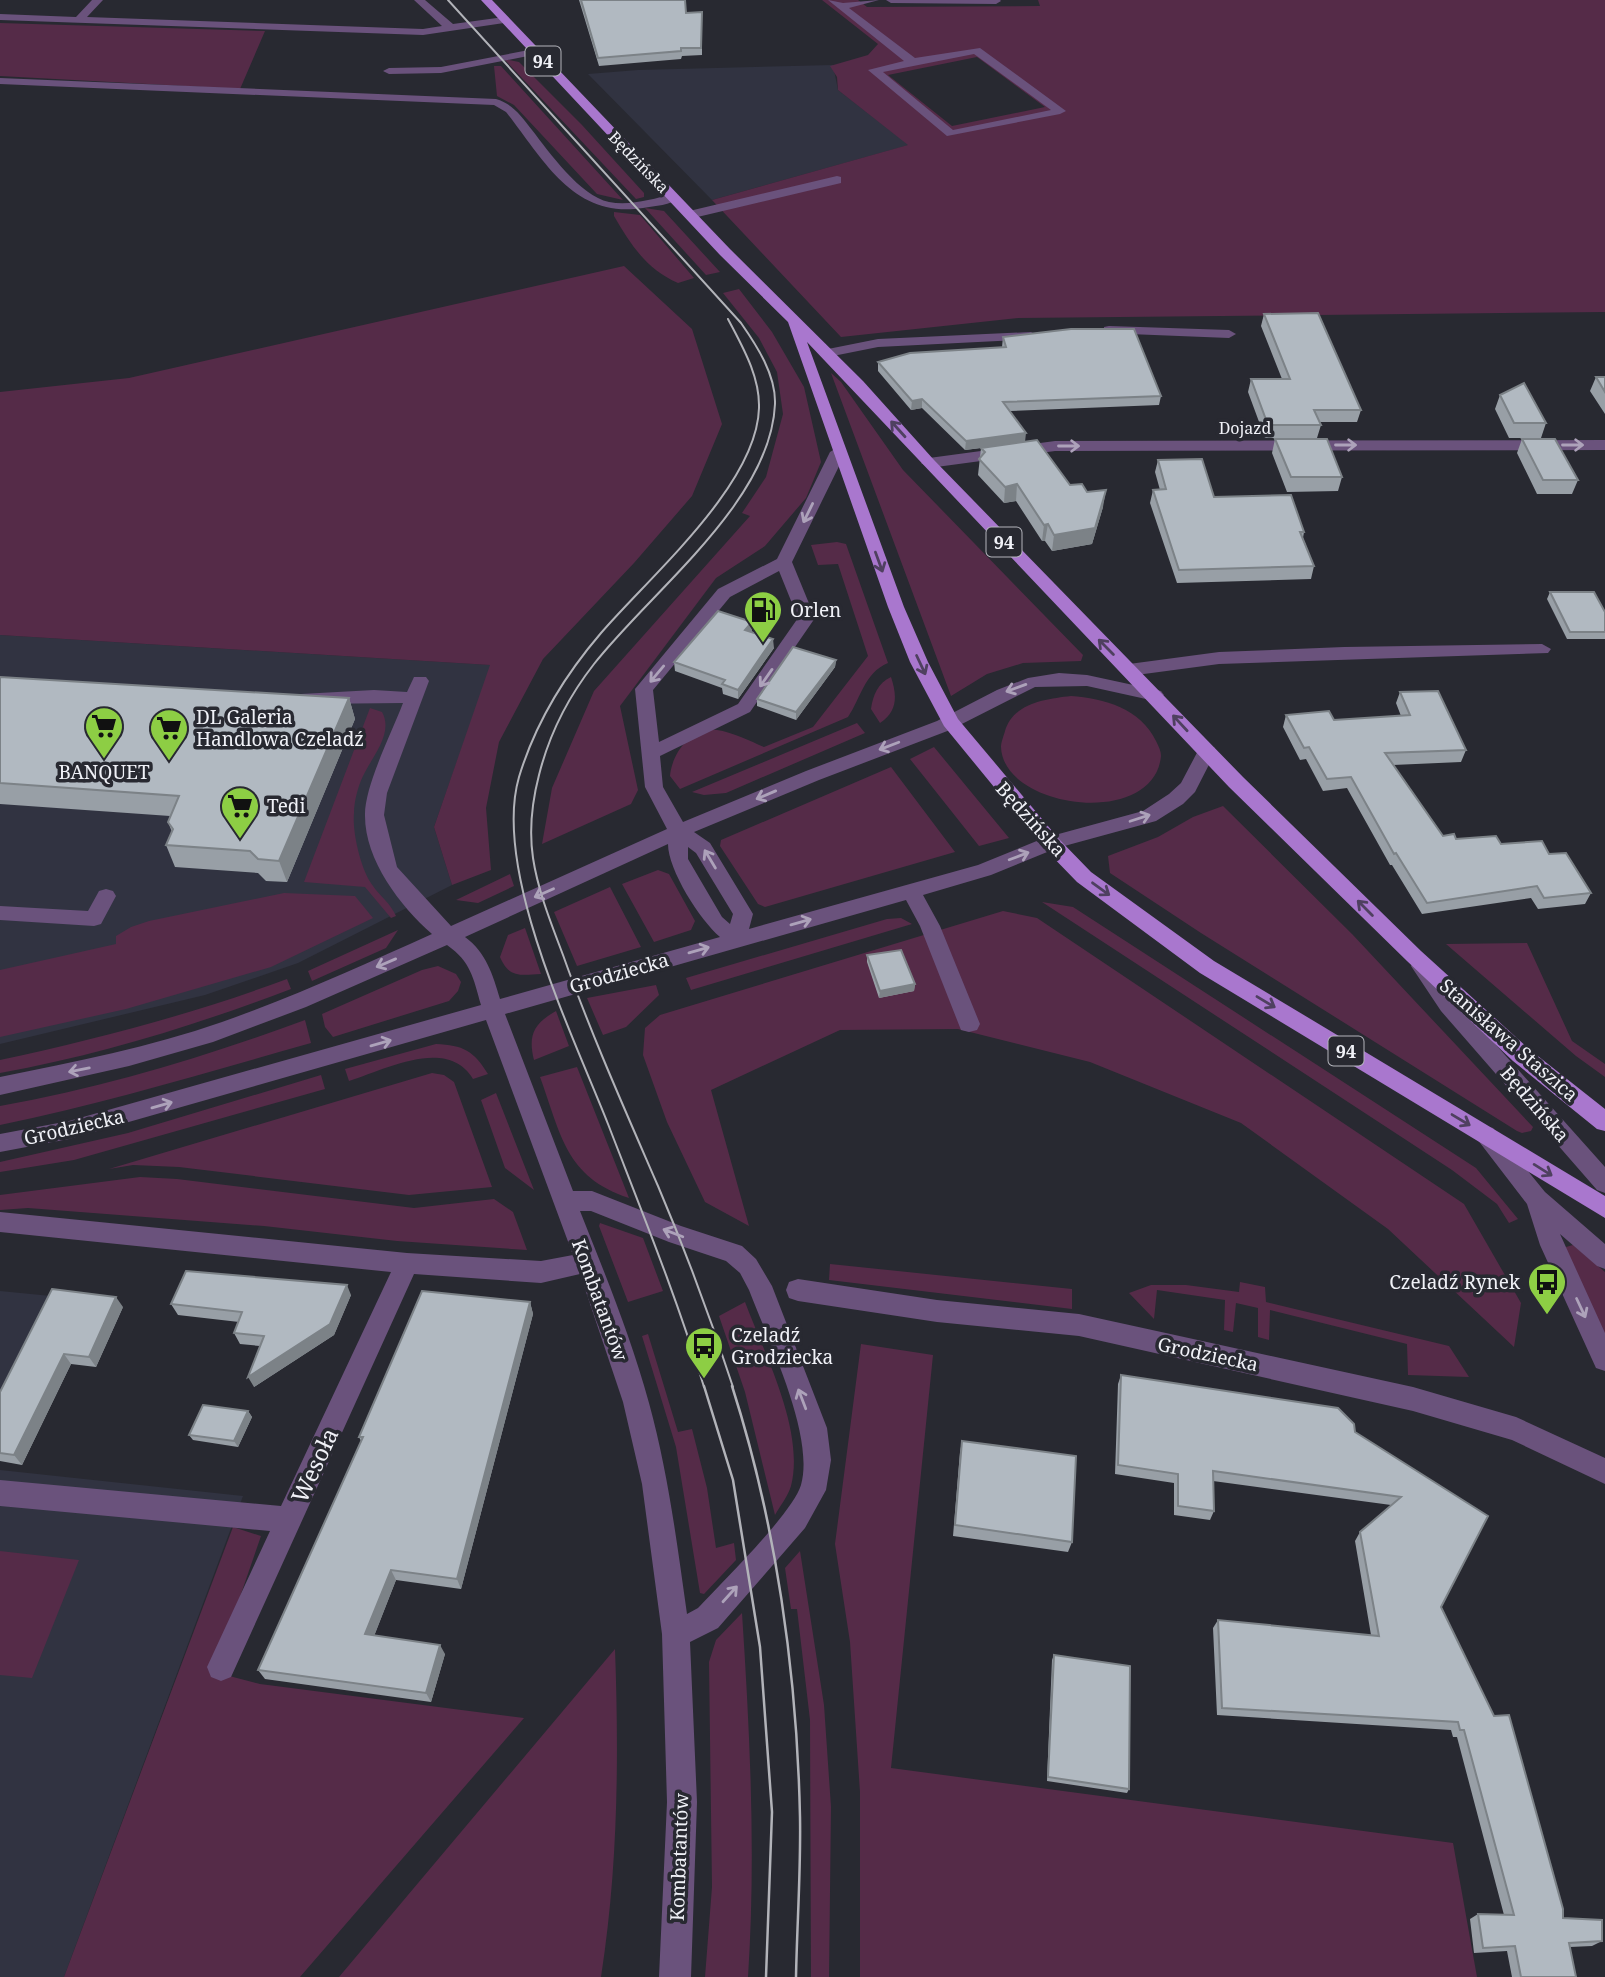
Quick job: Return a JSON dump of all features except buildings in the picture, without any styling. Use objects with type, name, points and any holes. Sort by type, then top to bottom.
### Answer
[{"type":"main road","name":"Będzińska","points":[[486,0],[689,215],[794,323],[828,354],[929,463],[1155,695]]},
{"type":"main road","name":"Będzińska","points":[[794,323],[838,452],[896,607],[950,722],[1051,843],[1084,877],[1208,967],[1605,1208]]},
{"type":"main road","name":"94","points":[[1155,695],[1207,751]]},
{"type":"main road","name":"Będzińska","points":[[1207,751],[1414,956]]},
{"type":"main road","name":"Stanisława Staszica","points":[[1414,956],[1521,1055],[1605,1122]]},
{"type":"street","points":[[78,20],[99,0]]},
{"type":"street","points":[[419,0],[452,29]]},
{"type":"street","points":[[837,3],[874,0]]},
{"type":"street","points":[[891,0],[996,1]]},
{"type":"street","points":[[837,3],[913,62],[976,50],[1060,111],[951,134],[874,69],[913,62]]},
{"type":"street","points":[[0,18],[423,32],[504,20]]},
{"type":"street","points":[[389,71],[441,70],[534,52]]},
{"type":"street","points":[[0,81],[496,102],[510,110],[580,193],[606,206],[635,206],[673,198]]},
{"type":"street","points":[[689,215],[837,180]]},
{"type":"street","points":[[1088,330],[1229,334]]},
{"type":"street","points":[[828,354],[884,342],[997,340],[1049,334]]},
{"type":"street","name":"Dojazd","points":[[929,463],[1055,446],[1605,445]]},
{"type":"street","points":[[678,831],[678,859],[715,922],[736,940],[743,914],[704,848],[678,831],[654,787],[644,689],[724,593],[784,562],[838,452]]},
{"type":"street","points":[[649,754],[747,705],[807,618],[784,562]]},
{"type":"street","points":[[1129,670],[1219,658],[1343,652],[1542,649]]},
{"type":"street","points":[[0,1086],[92,1068],[206,1036],[306,998],[678,831],[829,768],[950,722],[998,695],[1044,680],[1105,682],[1155,695]]},
{"type":"street","name":"Kombatantów","points":[[293,698],[374,696],[417,690],[378,793],[374,815],[378,839],[388,870],[422,911],[470,951],[482,972],[493,1011],[614,1331],[636,1402],[655,1484],[676,1634],[682,1802],[675,1977]]},
{"type":"street","name":"Grodziecka","points":[[0,1143],[69,1130],[984,870],[1051,843],[1149,816],[1176,799],[1188,787],[1207,751]]},
{"type":"street","points":[[911,891],[930,926],[969,1024]]},
{"type":"street","points":[[0,913],[94,919],[106,896]]},
{"type":"street","name":"Będzińska","points":[[1414,956],[1448,1005],[1605,1183]]},
{"type":"street","name":"Będzińska","points":[[1485,1135],[1537,1199],[1605,1259]]},
{"type":"street","points":[[1537,1199],[1552,1245],[1605,1360]]},
{"type":"street","points":[[564,1201],[592,1201],[677,1235],[734,1253],[748,1266],[760,1286],[814,1429],[818,1460],[813,1490],[796,1519],[708,1618],[676,1634]]},
{"type":"street","points":[[0,1222],[407,1263],[541,1272],[587,1262]]},
{"type":"street","name":"Wesoła","points":[[220,1667],[407,1263]]},
{"type":"street","name":"Grodziecka","points":[[798,1290],[925,1309],[1079,1325],[1413,1399],[1516,1429],[1605,1471]]},
{"type":"street","points":[[0,1493],[288,1520]]},
{"type":"shaded area","points":[[822,0],[858,0],[867,7],[1040,6],[1038,0],[1605,0],[1605,312],[1019,318],[841,337],[712,200],[908,145],[838,90],[837,77],[830,66],[868,55],[878,44]],"holes":[[[977,57],[1045,107],[952,126],[888,75]]]},
{"type":"shaded area","points":[[0,23],[265,31],[240,89],[0,76]]},
{"type":"shaded area","points":[[504,59],[519,62],[582,125],[644,193],[644,197],[636,199]]},
{"type":"shaded area","points":[[833,65],[838,90],[909,145],[712,200],[588,74],[638,70]]},
{"type":"shaded area","points":[[494,66],[501,66],[623,200],[597,194],[514,105],[497,96]]},
{"type":"shaded area","points":[[645,208],[664,211],[720,272],[706,275]]},
{"type":"shaded area","points":[[614,212],[640,215],[694,278],[678,283],[657,271],[633,246]]},
{"type":"shaded area","points":[[624,266],[692,329],[722,424],[692,496],[634,563],[543,659],[499,742],[486,808],[491,870],[452,885],[434,827],[490,665],[0,635],[0,392],[129,378]]},
{"type":"shaded area","points":[[739,289],[772,332],[804,387],[821,462],[806,498],[765,546],[716,578],[620,706],[638,790],[631,804],[542,844],[552,788],[594,691],[750,516],[742,513],[766,477],[783,414],[777,372],[759,338],[723,293]]},
{"type":"shaded area","points":[[831,373],[841,382],[903,470],[1083,655],[1081,661],[1023,663],[987,674],[951,696]]},
{"type":"shaded area","points":[[837,542],[846,544],[888,663],[868,679],[848,717],[680,789],[670,776],[679,751],[691,737],[708,730],[717,730],[764,747],[813,727],[868,656],[838,564],[818,565],[811,545]]},
{"type":"shaded area","points":[[0,635],[491,665],[434,827],[452,885],[298,963],[205,995],[0,1044]]},
{"type":"shaded area","points":[[891,677],[894,690],[893,708],[880,723],[871,709],[872,704],[879,686]]},
{"type":"shaded area","points":[[1071,696],[1096,699],[1120,707],[1141,721],[1159,747],[1161,756],[1152,779],[1133,794],[1108,802],[1079,802],[1051,796],[1026,785],[1008,768],[1001,745],[1009,722],[1015,714],[1032,704]]},
{"type":"shaded area","points":[[370,708],[382,712],[385,720],[384,736],[358,789],[354,830],[365,871],[373,886],[394,912],[396,916],[391,918],[365,887],[304,882]]},
{"type":"shaded area","points":[[857,723],[865,733],[726,793],[704,795],[692,792]]},
{"type":"shaded area","points":[[934,747],[1009,838],[979,846],[910,759]]},
{"type":"shaded area","points":[[891,767],[955,852],[765,907],[758,904],[720,846],[721,840]]},
{"type":"shaded area","points":[[1223,806],[1352,934],[1533,1127],[1531,1131],[1517,1131],[1110,873],[1108,856],[1158,837],[1193,817]]},
{"type":"shaded area","points":[[658,870],[669,874],[695,921],[691,930],[654,942],[622,884]]},
{"type":"shaded area","points":[[510,874],[514,886],[478,903],[456,900]]},
{"type":"shaded area","points":[[610,887],[641,947],[577,966],[554,912]]},
{"type":"shaded area","points":[[284,893],[355,896],[373,918],[271,967],[126,1009],[0,1037],[0,970],[116,944],[116,936],[149,921]]},
{"type":"shaded area","points":[[1042,902],[1073,907],[1476,1168],[1518,1219],[1509,1223],[1497,1204],[1452,1170]]},
{"type":"shaded area","points":[[1003,911],[1037,918],[1464,1204],[1521,1303],[1514,1347],[1388,1229],[1241,1123],[1090,1062],[958,1029],[840,1030],[711,1090],[749,1226],[705,1202],[667,1122],[643,1055],[645,1028],[660,1015]]},
{"type":"shaded area","points":[[901,918],[912,924],[691,990],[686,978],[887,919]]},
{"type":"shaded area","points":[[525,928],[541,974],[521,975],[511,972],[500,957],[508,935]]},
{"type":"shaded area","points":[[398,930],[386,948],[312,981],[308,971]]},
{"type":"shaded area","points":[[1527,943],[1572,1041],[1605,1064],[1605,1077],[1576,1056],[1446,944]]},
{"type":"shaded area","points":[[438,966],[456,974],[461,982],[458,991],[449,1001],[333,1037],[325,1027],[322,1014],[422,970]]},
{"type":"shaded area","points":[[287,979],[291,989],[184,1027],[111,1048],[0,1073],[0,1060],[145,1025]]},
{"type":"shaded area","points":[[656,985],[659,995],[626,1027],[603,1035],[587,998]]},
{"type":"shaded area","points":[[556,1011],[569,1046],[534,1060],[534,1031]]},
{"type":"shaded area","points":[[305,1020],[311,1043],[118,1097],[0,1125],[0,1106],[78,1090],[154,1070]]},
{"type":"shaded area","points":[[436,1044],[467,1051],[488,1074],[473,1079],[462,1066],[448,1060],[432,1058],[397,1064],[349,1081],[345,1069]]},
{"type":"shaded area","points":[[577,1067],[629,1198],[608,1189],[578,1166],[561,1135],[540,1077]]},
{"type":"shaded area","points":[[432,1073],[444,1075],[454,1082],[492,1187],[409,1195],[179,1167],[133,1165],[109,1169]]},
{"type":"shaded area","points":[[321,1075],[325,1089],[74,1160],[0,1172],[0,1162],[128,1133]]},
{"type":"shaded area","points":[[496,1093],[534,1190],[505,1168],[481,1100]]},
{"type":"shaded area","points":[[140,1177],[177,1179],[414,1208],[494,1199],[513,1212],[527,1250],[28,1208],[0,1210],[0,1195]]},
{"type":"shaded area","points":[[600,1223],[643,1238],[663,1291],[628,1302]]},
{"type":"shaded area","points":[[1573,1245],[1605,1272],[1605,1341],[1563,1254],[1566,1247]]},
{"type":"shaded area","points":[[830,1264],[1072,1289],[1072,1309],[829,1280]]},
{"type":"shaded area","points":[[1240,1282],[1265,1287],[1266,1302],[1449,1346],[1469,1377],[1408,1375],[1407,1344],[1270,1310],[1269,1340],[1258,1337],[1258,1308],[1236,1303],[1233,1332],[1224,1330],[1225,1300],[1157,1290],[1154,1319],[1129,1293],[1151,1285],[1186,1285],[1239,1292]]},
{"type":"shaded area","points":[[0,1291],[51,1296],[0,1403]]},
{"type":"shaded area","points":[[745,1302],[781,1393],[793,1442],[791,1486],[775,1515],[745,1392],[719,1316]]},
{"type":"shaded area","points":[[648,1334],[678,1432],[692,1429],[707,1488],[716,1548],[734,1543],[736,1560],[704,1594],[700,1593],[676,1447],[642,1336]]},
{"type":"shaded area","points":[[861,1344],[933,1355],[891,1768],[1453,1843],[1477,1977],[860,1977],[860,1792],[850,1642],[835,1544]]},
{"type":"shaded area","points":[[0,1470],[243,1496],[64,1977],[0,1977]]},
{"type":"shaded area","points":[[233,1527],[261,1536],[214,1672],[260,1684],[524,1718],[300,1977],[64,1977]]},
{"type":"shaded area","points":[[0,1551],[79,1560],[32,1678],[0,1675]]},
{"type":"shaded area","points":[[800,1551],[824,1705],[831,1807],[829,1977],[811,1977],[810,1720],[797,1609],[791,1609],[785,1568]]},
{"type":"shaded area","points":[[742,1613],[751,1795],[752,1886],[748,1977],[705,1977],[712,1887],[709,1662],[716,1640]]},
{"type":"shaded area","points":[[615,1649],[616,1813],[611,1896],[601,1977],[339,1977]]},
{"type":"tram line","points":[[448,0],[741,323],[759,351],[772,382],[775,404],[768,440],[753,476],[731,510],[704,543],[618,636],[576,689],[554,731],[543,760],[531,827],[535,870],[550,919],[597,1043],[688,1261],[733,1387]]},
{"type":"tram line","points":[[704,1387],[659,1255],[540,952],[526,904],[517,858],[514,815],[519,777],[526,757],[542,719],[563,683],[601,633],[698,528],[740,468],[754,437],[759,408],[757,384],[728,319]]},
{"type":"tram line","points":[[704,1386],[733,1480],[760,1647],[772,1812],[766,1977]]},
{"type":"tram line","points":[[732,1386],[761,1491],[789,1653],[800,1817],[796,1977]]},
{"type":"place","name":"Orlen","points":[[763,644]]},
{"type":"place","name":"BANQUET","points":[[104,760]]},
{"type":"place","name":"DL Galeria Handlowa Czeladź","points":[[169,762]]},
{"type":"place","name":"Tedi","points":[[240,840]]},
{"type":"place","name":"Czeladź Rynek","points":[[1547,1316]]},
{"type":"place","name":"Czeladź Grodziecka","points":[[704,1380]]}]
